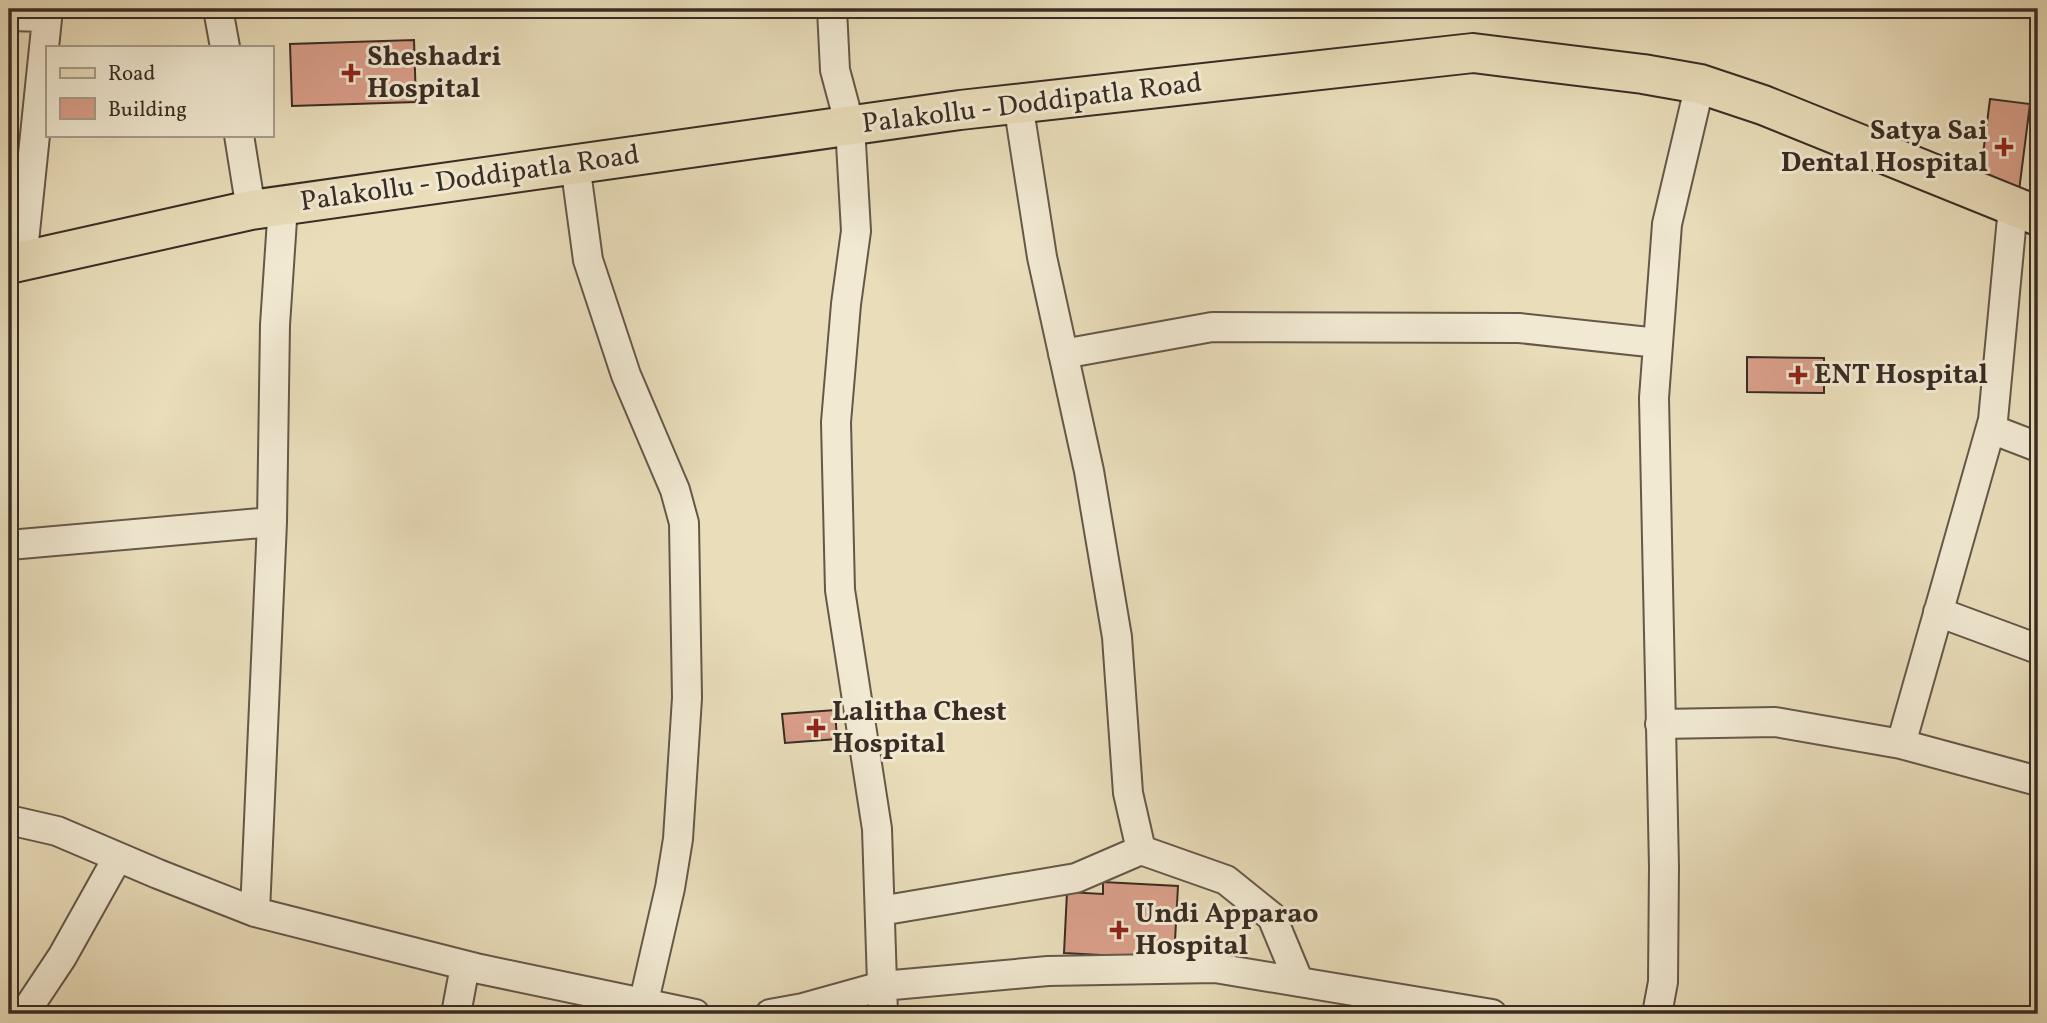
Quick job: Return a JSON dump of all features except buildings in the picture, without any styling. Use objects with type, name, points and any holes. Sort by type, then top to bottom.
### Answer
[{"type":"main road","name":"Palakollu - Doddipatla Road","points":[[15,263],[267,208],[1018,103],[1474,53],[1643,74],[1700,84],[1763,106],[2026,211]]},
{"type":"street","points":[[218,9],[225,46]]},
{"type":"street","points":[[832,9],[835,71],[850,125],[856,231],[846,304],[836,422],[840,590],[877,830],[883,1014]]},
{"type":"street","points":[[9,16],[47,13],[15,263]]},
{"type":"street","points":[[1657,1014],[1663,982],[1664,880],[1654,398],[1667,224],[1700,84]]},
{"type":"street","points":[[1018,103],[1042,257],[1089,471],[1117,638],[1128,793],[1141,850]]},
{"type":"street","points":[[239,136],[267,208],[275,325],[272,522],[255,912]]},
{"type":"street","points":[[575,164],[588,260],[625,375],[675,490],[684,523],[687,698],[678,839],[670,888],[641,1009]]},
{"type":"street","points":[[1901,744],[1991,429],[2026,211]]},
{"type":"street","points":[[1063,354],[1212,327],[1519,328],[1658,342]]},
{"type":"street","points":[[1991,429],[2038,447]]},
{"type":"street","points":[[9,545],[272,522]]},
{"type":"street","points":[[1938,612],[2038,649]]},
{"type":"street","points":[[1660,724],[1775,722],[1901,744],[2038,781]]},
{"type":"street","points":[[9,820],[57,831],[255,912],[641,1009],[695,1014]]},
{"type":"street","points":[[880,911],[1076,878],[1141,850],[1226,880],[1272,917],[1299,982]]},
{"type":"street","points":[[24,1014],[62,957],[118,857]]},
{"type":"street","points":[[456,1014],[465,966]]},
{"type":"street","points":[[770,1014],[803,1008],[882,986],[1048,971],[1215,968],[1492,1014]]},
{"type":"place","name":"Sheshadri Hospital","points":[[351,73]]},
{"type":"place","name":"Satya Sai Dental Hospital","points":[[2004,147]]},
{"type":"place","name":"ENT Hospital","points":[[1798,375]]},
{"type":"place","name":"Lalitha Chest Hospital","points":[[816,728]]},
{"type":"place","name":"Undi Apparao Hospital","points":[[1119,930]]}]
